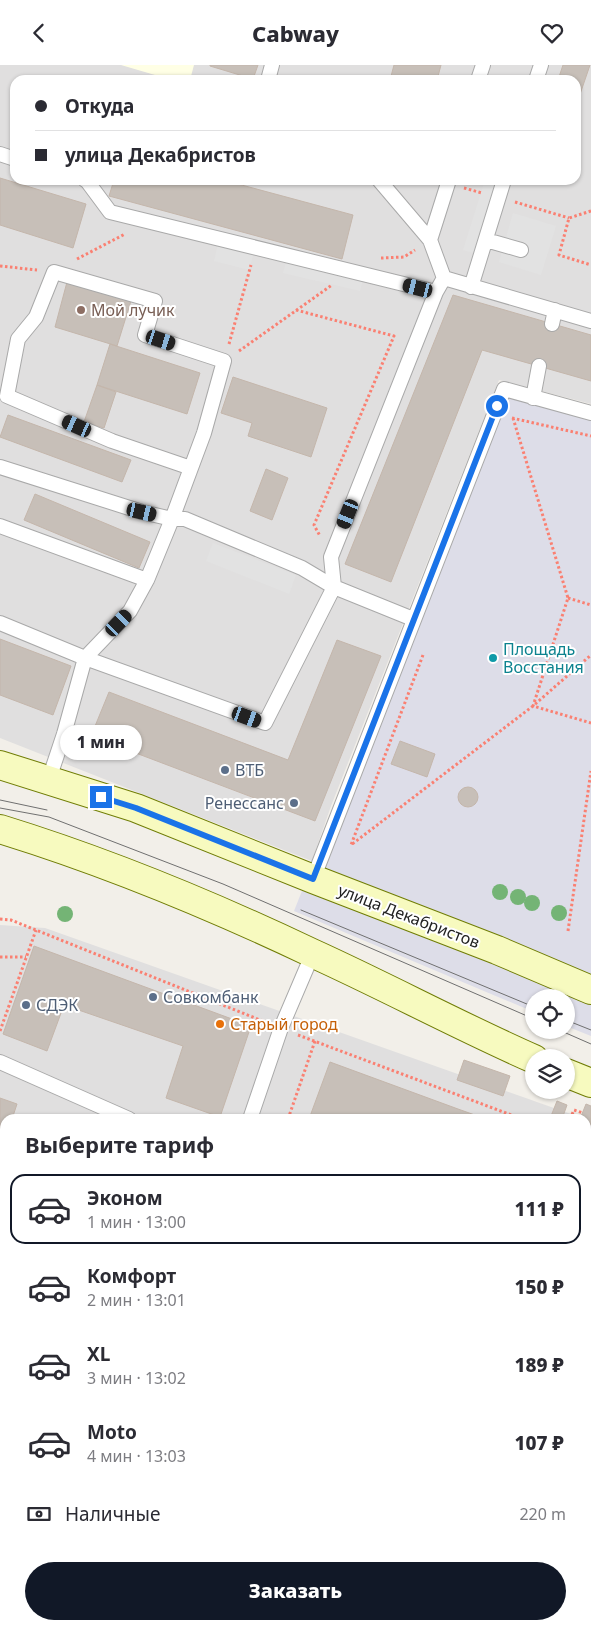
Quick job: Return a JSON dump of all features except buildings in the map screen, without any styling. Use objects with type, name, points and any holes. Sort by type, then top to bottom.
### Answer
[{"type":"main road","name":"улица Декабристов","points":[[0,765],[136,808],[497,950],[591,990]]},
{"type":"main road","points":[[0,829],[48,844],[200,902],[313,953],[525,1055]]},
{"type":"main road","points":[[575,1077],[591,1083]]},
{"type":"lane","points":[[90,185],[110,212],[436,292]]},
{"type":"lane","points":[[383,185],[430,240],[444,279]]},
{"type":"lane","points":[[430,240],[447,185]]},
{"type":"lane","points":[[471,287],[503,185]]},
{"type":"lane","points":[[486,240],[521,250]]},
{"type":"lane","points":[[49,779],[64,735],[84,658],[130,611],[147,580],[172,519],[191,468],[204,433],[224,361],[145,335],[156,301],[54,272],[36,317],[18,339],[7,396],[112,441],[191,468]]},
{"type":"lane","points":[[444,279],[553,317],[591,321]]},
{"type":"lane","points":[[0,623],[84,658],[265,723],[334,587],[331,557],[436,292],[444,279]]},
{"type":"lane","points":[[533,398],[539,366]]},
{"type":"lane","points":[[313,879],[504,389],[591,413]]},
{"type":"lane","points":[[0,467],[142,512],[172,519],[185,519],[302,568],[334,587],[413,619]]},
{"type":"lane","points":[[0,526],[147,580]]},
{"type":"lane","points":[[252,1114],[281,1028],[313,953]]},
{"type":"lane","points":[[0,1062],[118,1114]]},
{"type":"path","points":[[458,185],[570,218],[591,211]]},
{"type":"path","points":[[570,218],[559,255],[591,265]]},
{"type":"path","points":[[0,266],[54,272],[148,222]]},
{"type":"path","points":[[377,258],[404,257],[430,240]]},
{"type":"path","points":[[224,361],[255,248]]},
{"type":"path","points":[[224,361],[351,271]]},
{"type":"path","points":[[296,311],[394,337],[314,525],[331,557]]},
{"type":"path","points":[[509,426],[513,417]]},
{"type":"path","points":[[513,417],[591,436]]},
{"type":"path","points":[[513,417],[568,598],[533,706]]},
{"type":"path","points":[[568,598],[591,605]]},
{"type":"path","points":[[425,649],[351,845],[533,706],[591,655]]},
{"type":"path","points":[[533,706],[591,723]]},
{"type":"path","points":[[568,931],[591,771]]},
{"type":"path","points":[[585,815],[591,817]]},
{"type":"path","points":[[0,919],[11,920],[281,1028],[509,1114]]},
{"type":"path","points":[[0,1031],[36,930]]},
{"type":"path","points":[[0,957],[26,957]]},
{"type":"path","points":[[290,1114],[315,1041]]},
{"type":"path","points":[[572,1114],[574,1110],[583,1113]]},
{"type":"shaded area","points":[[0,65],[591,65],[591,404],[499,380],[331,806],[312,861],[0,738]]},
{"type":"shaded area","points":[[121,65],[194,65],[191,75],[155,75]]},
{"type":"shaded area","points":[[483,185],[502,185],[481,255],[463,250]]},
{"type":"shaded area","points":[[513,213],[556,226],[541,275],[499,262]]},
{"type":"shaded area","points":[[219,239],[255,248],[249,270],[214,261]]},
{"type":"shaded area","points":[[288,256],[364,274],[360,291],[283,273]]},
{"type":"shaded area","name":"Площадь Восстания","points":[[503,385],[591,405],[591,1036],[575,1030],[575,989],[525,989],[525,1008],[294,911]]},
{"type":"shaded area","points":[[213,543],[296,575],[289,594],[206,561]]},
{"type":"shaded area","points":[[0,925],[45,928],[571,1114],[0,1114]]},
{"type":"tram line","points":[[0,800],[47,810]]},
{"type":"tram line","points":[[0,808],[49,817],[223,884],[525,1015]]},
{"type":"tram line","points":[[301,910],[525,1003]]},
{"type":"tram line","points":[[575,1024],[591,1030]]},
{"type":"tram line","points":[[575,1037],[591,1044]]},
{"type":"place","name":"Мой лучик","points":[[81,310]]},
{"type":"place","name":"Площадь Восстания","points":[[493,658]]},
{"type":"place","name":"ВТБ","points":[[225,770]]},
{"type":"place","name":"Ренессанс","points":[[294,803]]},
{"type":"place","name":"Совкомбанк","points":[[153,997]]},
{"type":"place","name":"СДЭК","points":[[26,1005]]},
{"type":"place","name":"Старый город","points":[[220,1024]]},
{"type":"route","points":[[101,797],[136,808],[313,879],[497,406]]}]
